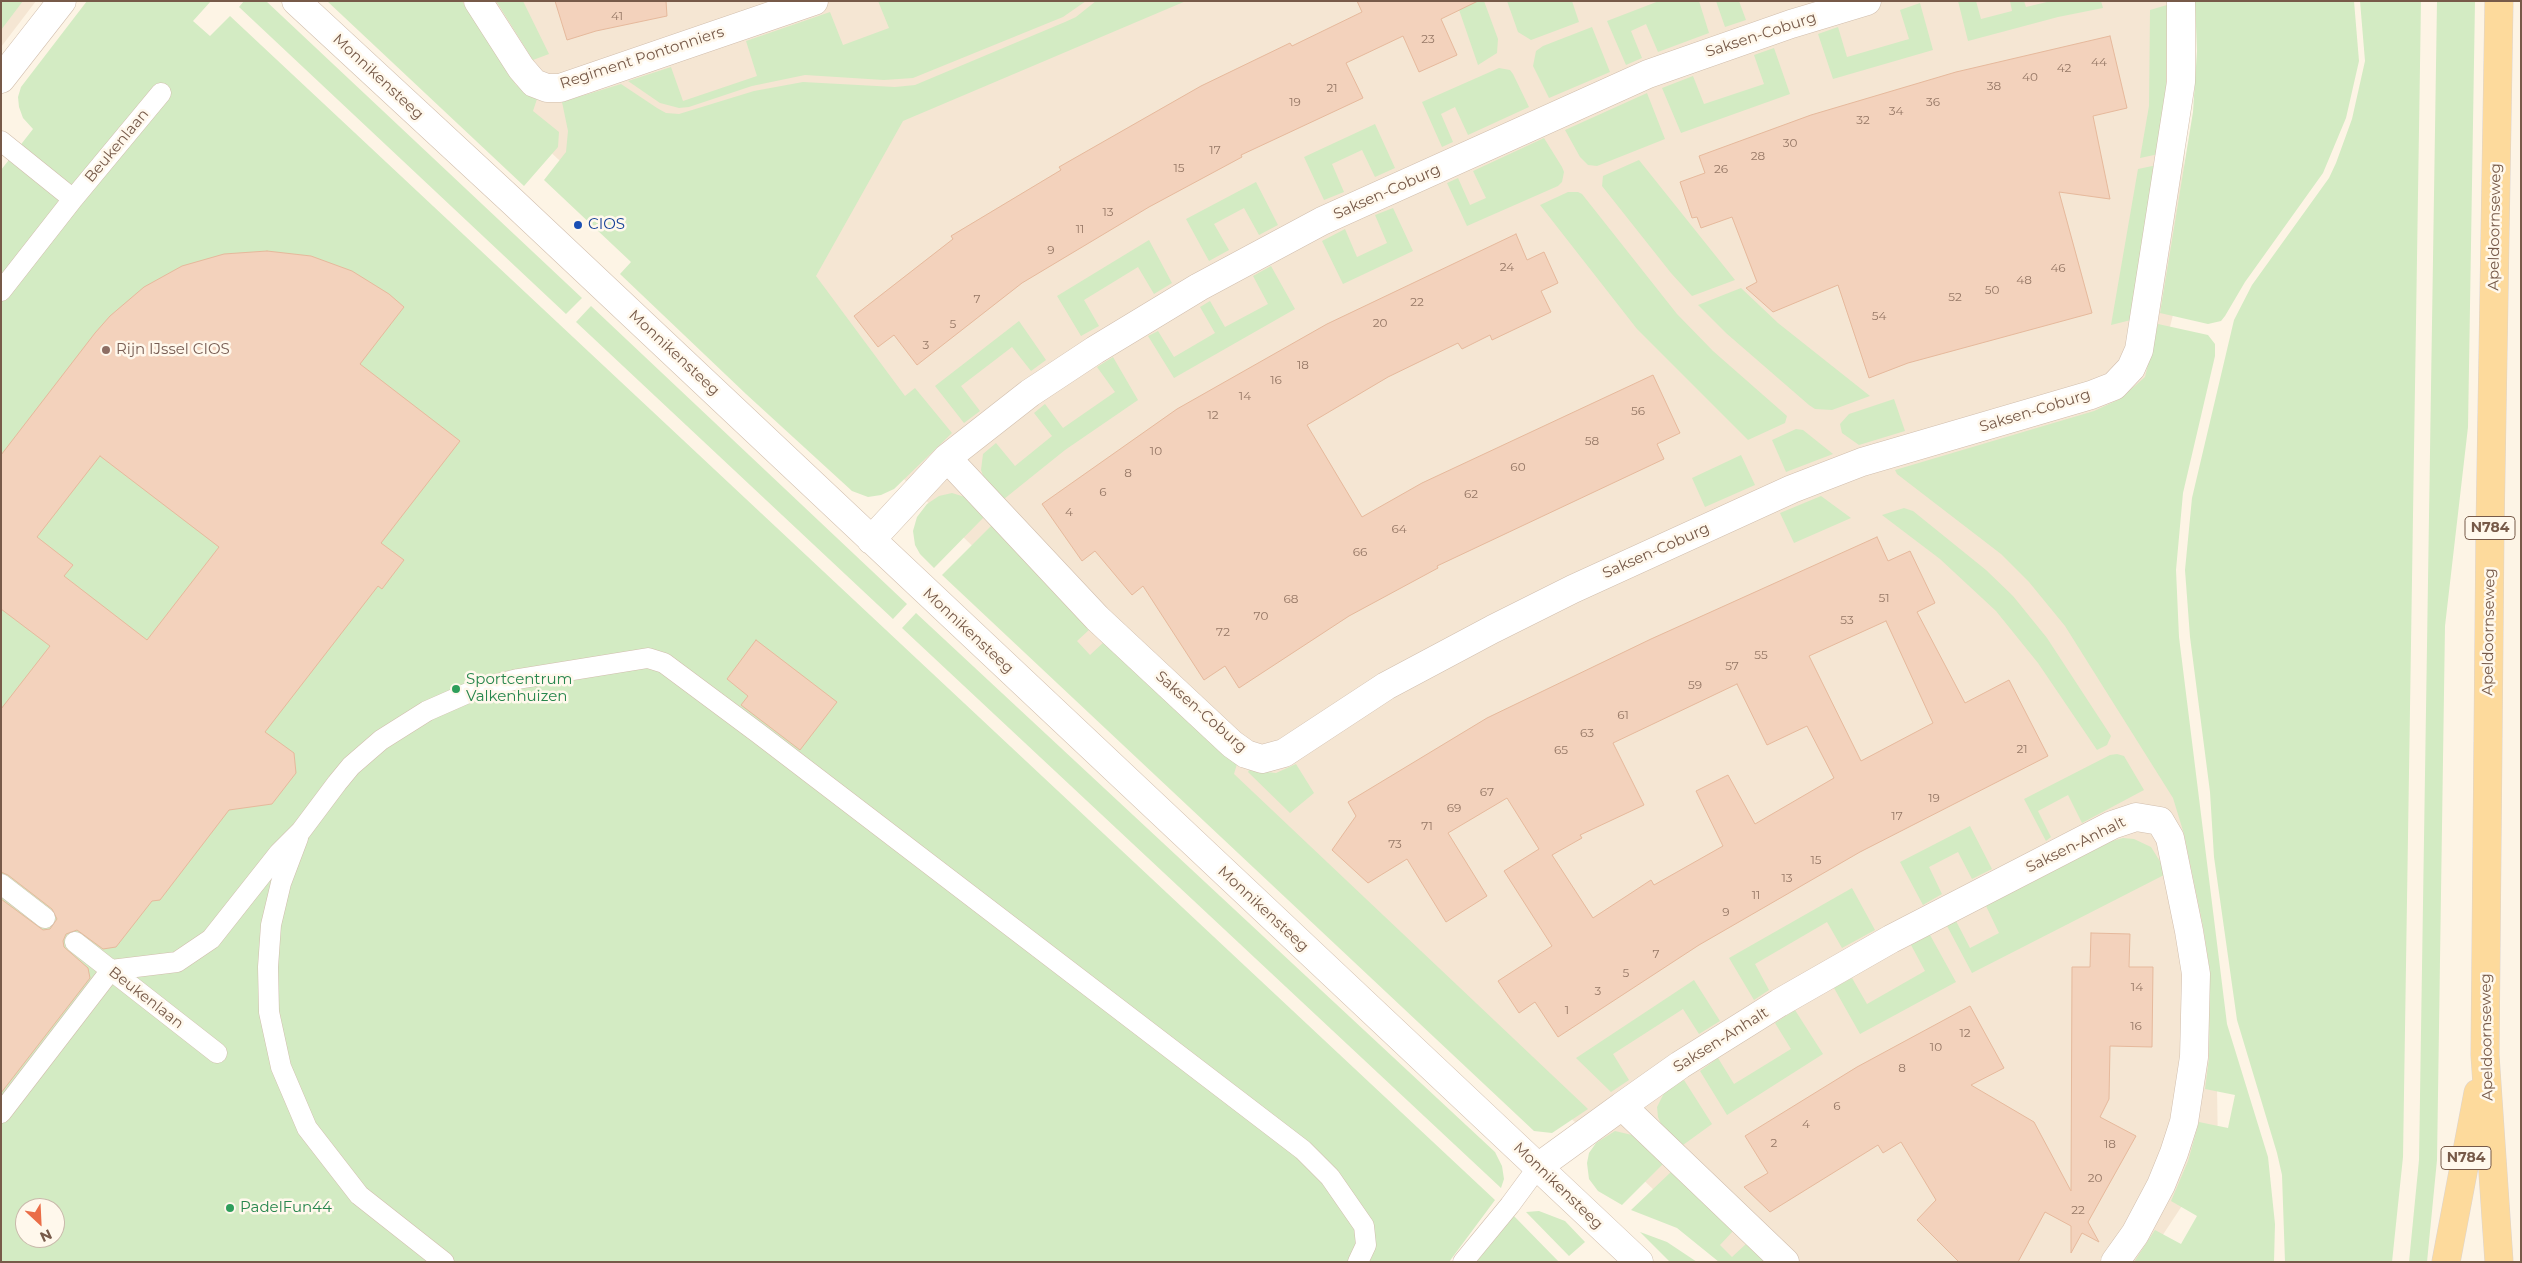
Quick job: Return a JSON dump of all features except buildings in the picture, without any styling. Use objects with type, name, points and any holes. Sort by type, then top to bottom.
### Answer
[{"type":"main road","name":"Apeldoornseweg","points":[[2499,1],[2490,529],[2485,1055],[2499,1262]]},
{"type":"main road","name":"N784","points":[[2446,1262],[2485,1055]]},
{"type":"street","points":[[1,79],[62,1]]},
{"type":"street","name":"Monnikensteeg","points":[[296,1],[512,200],[870,540],[1639,1262]]},
{"type":"street","name":"Regiment Pontonniers","points":[[478,1],[521,68],[534,83],[547,88],[560,88],[814,1]]},
{"type":"street","name":"Saksen-Coburg","points":[[870,540],[947,458],[1030,393],[1095,350],[1199,287],[1322,221],[1648,74],[1792,24],[1867,1]]},
{"type":"street","name":"Saksen-Coburg","points":[[947,458],[1097,618],[1232,744],[1246,754],[1262,759],[1284,753],[1386,686],[1493,629],[1573,589],[1792,489],[1862,462],[2091,395],[2114,386],[2131,368],[2139,350],[2181,82],[2181,1]]},
{"type":"street","name":"Saksen-Anhalt","points":[[1538,1167],[1680,1065],[1771,1008],[1891,939],[2112,825],[2136,817],[2160,821],[2170,838],[2190,931],[2196,974],[2194,1057],[2184,1122],[2174,1153],[2162,1184],[2135,1234],[2115,1262]]},
{"type":"street","points":[[1622,1106],[1785,1262]]},
{"type":"lane","name":"Beukenlaan","points":[[1,290],[161,93]]},
{"type":"lane","points":[[1,141],[73,199]]},
{"type":"lane","points":[[1,1112],[111,970],[178,962],[210,939],[279,853],[301,831],[351,766],[403,725],[452,699],[477,690],[518,679],[648,658],[664,663],[1303,1150],[1330,1177],[1364,1226],[1366,1244],[1358,1262]]},
{"type":"lane","points":[[301,831],[281,883],[271,933],[268,1012],[281,1068],[307,1128],[359,1195],[444,1262]]},
{"type":"lane","points":[[1,884],[45,918]]},
{"type":"lane","name":"Beukenlaan","points":[[76,942],[217,1053]]},
{"type":"lane","points":[[1463,1262],[1510,1205],[1538,1167]]},
{"type":"shaded area","points":[[1,1],[36,1],[1,47]]},
{"type":"shaded area","points":[[386,1],[2192,1],[2178,295],[2153,394],[2055,591],[2182,792],[2215,958],[2218,1151],[2145,1262],[1729,1262],[1632,1169],[1489,1051],[866,442]]},
{"type":"green space","points":[[1,1],[23,1],[1,30]]},
{"type":"green space","name":"Sportcentrum Valkenhuizen","points":[[87,1],[211,1],[193,21],[210,36],[230,16],[1495,1200],[1449,1262],[1,1262],[1,170],[33,129],[23,118],[18,97],[21,87]]},
{"type":"green space","points":[[244,1],[266,1],[582,298],[566,314],[239,7]]},
{"type":"green space","points":[[327,1],[462,1],[516,85],[537,99],[533,111],[559,132],[558,147],[524,186]]},
{"type":"green space","points":[[496,1],[523,1],[549,54],[533,60]]},
{"type":"green space","points":[[878,1],[1086,1],[1063,17],[913,78],[884,80],[805,75],[752,86],[689,107],[679,108],[660,103],[628,81],[671,67],[683,101],[757,76],[746,41],[830,12],[843,45],[889,28]]},
{"type":"green space","points":[[1096,1],[1186,1],[903,121],[816,276],[905,396],[915,388],[952,433],[894,489],[881,495],[868,497],[852,491],[746,394],[620,274],[631,262],[544,180],[566,152],[568,131],[562,102],[621,84],[666,113],[679,114],[754,91],[803,82],[895,87],[915,85],[1076,17]]},
{"type":"green space","points":[[1456,1],[1484,1],[1498,39],[1497,53],[1478,65]]},
{"type":"green space","points":[[1507,1],[1572,1],[1579,22],[1531,40],[1518,32]]},
{"type":"green space","points":[[1659,1],[1699,1],[1709,33],[1658,52],[1646,24],[1631,31],[1642,58],[1626,65],[1607,21]]},
{"type":"green space","points":[[1716,1],[1739,1],[1746,20],[1725,27]]},
{"type":"green space","points":[[1958,1],[1976,1],[1981,19],[2012,11],[2010,1],[2024,1],[2026,7],[2051,1],[2101,1],[2103,8],[2058,17],[1968,41]]},
{"type":"green space","points":[[2195,1],[2354,1],[2359,61],[2346,118],[2323,173],[2245,282],[2225,316],[2221,321],[2208,324],[2160,313],[2193,112],[2197,51]]},
{"type":"green space","points":[[2360,1],[2421,1],[2403,1157],[2392,1262],[2285,1262],[2282,1175],[2237,1020],[2214,857],[2210,792],[2190,637],[2185,570],[2192,498],[2234,320],[2252,285],[2329,178],[2352,119],[2365,61]]},
{"type":"green space","points":[[2437,1],[2475,1],[2468,427],[2445,626],[2437,1160],[2427,1262],[2409,1262],[2419,1160]]},
{"type":"green space","points":[[1920,3],[1933,50],[1833,79],[1818,34],[1838,27],[1847,57],[1909,39],[1900,10]]},
{"type":"green space","points":[[2167,5],[2166,86],[2159,154],[2140,158],[2149,106],[2150,10]]},
{"type":"green space","points":[[1592,27],[1610,72],[1549,98],[1533,66],[1536,51],[1543,46]]},
{"type":"green space","points":[[1774,48],[1790,94],[1681,133],[1662,88],[1693,76],[1704,104],[1764,84],[1754,55]]},
{"type":"green space","points":[[1499,68],[1510,70],[1529,107],[1468,135],[1455,107],[1441,114],[1453,142],[1442,147],[1422,102]]},
{"type":"green space","points":[[1647,93],[1665,139],[1597,166],[1588,165],[1580,157],[1565,130]]},
{"type":"green space","points":[[1375,124],[1395,168],[1375,177],[1362,150],[1332,164],[1344,192],[1324,200],[1304,157]]},
{"type":"green space","points":[[1544,138],[1562,167],[1564,172],[1562,182],[1558,186],[1467,226],[1447,183],[1458,178],[1470,205],[1486,198],[1473,171]]},
{"type":"green space","points":[[1639,160],[1735,280],[1692,296],[1671,273],[1602,186],[1603,176]]},
{"type":"green space","points":[[2157,165],[2131,320],[2111,325],[2138,169]]},
{"type":"green space","points":[[1256,182],[1278,225],[1259,235],[1244,208],[1214,224],[1229,250],[1209,261],[1186,219]]},
{"type":"green space","points":[[1568,192],[1582,194],[1677,314],[1713,351],[1787,416],[1785,423],[1748,440],[1637,329],[1540,205]]},
{"type":"green space","points":[[1393,208],[1413,251],[1343,284],[1322,241],[1345,229],[1357,257],[1387,243],[1375,215]]},
{"type":"green space","points":[[1149,240],[1172,283],[1154,294],[1138,267],[1084,300],[1099,326],[1081,336],[1057,296]]},
{"type":"green space","points":[[1271,266],[1295,309],[1174,378],[1148,336],[1158,331],[1174,357],[1215,333],[1200,307],[1210,301],[1225,327],[1268,304],[1253,276]]},
{"type":"green space","points":[[1741,288],[1778,323],[1870,396],[1832,410],[1815,409],[1726,333],[1698,305]]},
{"type":"green space","points":[[591,306],[907,604],[893,619],[576,322]]},
{"type":"green space","points":[[1019,321],[1046,360],[1031,371],[1012,347],[961,386],[980,411],[964,423],[935,386]]},
{"type":"green space","points":[[2158,324],[2208,335],[2215,344],[2215,356],[2183,493],[2176,570],[2179,637],[2227,1024],[2268,1157],[2275,1224],[2274,1262],[2134,1262],[2155,1230],[2181,1244],[2197,1216],[2171,1201],[2188,1161],[2199,1122],[2228,1128],[2235,1095],[2205,1089],[2209,1058],[2210,971],[2203,926],[2184,834],[2173,798],[2065,626],[2029,582],[2001,554],[1897,474],[1895,470],[2094,411],[2120,399],[2145,377]]},
{"type":"green space","points":[[1113,357],[1138,400],[1065,450],[1004,499],[984,478],[981,470],[983,454],[996,443],[1015,466],[1052,436],[1034,413],[1045,404],[1063,428],[1115,392],[1097,367]]},
{"type":"green space","points":[[1894,399],[1905,431],[1859,445],[1842,433],[1840,424],[1849,414]]},
{"type":"green space","points":[[1796,429],[1803,430],[1833,454],[1786,472],[1772,440]]},
{"type":"green space","points":[[2521,429],[2521,853],[2520,814]]},
{"type":"green space","points":[[1741,455],[1755,485],[1705,507],[1692,478]]},
{"type":"green space","points":[[952,493],[965,497],[984,517],[934,568],[920,554],[915,545],[913,531],[917,517],[927,504],[939,496]]},
{"type":"green space","points":[[1821,496],[1851,518],[1794,543],[1780,513]]},
{"type":"green space","points":[[1904,508],[1913,511],[1986,570],[2013,596],[2047,638],[2111,736],[2107,745],[2097,750],[2038,663],[1996,611],[1940,559],[1882,515]]},
{"type":"green space","points":[[992,525],[1090,629],[1077,641],[1090,655],[1104,642],[1237,764],[1234,774],[1588,1109],[1552,1133],[1534,1131],[942,575]]},
{"type":"green space","points":[[916,613],[1495,1152],[1502,1166],[1504,1179],[1501,1188],[902,628]]},
{"type":"green space","points":[[2110,755],[2124,756],[2144,790],[2082,823],[2068,795],[2038,811],[2051,837],[2046,841],[2024,799]]},
{"type":"green space","points":[[1296,764],[1314,793],[1290,813],[1248,772],[1249,770],[1276,773]]},
{"type":"green space","points":[[1970,826],[1992,869],[1972,879],[1958,852],[1929,867],[1942,894],[1923,905],[1900,862]]},
{"type":"green space","points":[[2123,838],[2134,839],[2151,847],[2161,863],[2164,875],[1972,973],[1947,926],[1956,921],[1970,948],[1999,933],[1986,906],[2112,841]]},
{"type":"green space","points":[[1852,888],[1875,930],[1842,948],[1827,922],[1755,964],[1769,990],[1754,1000],[1729,958]]},
{"type":"green space","points":[[1930,935],[1956,982],[1860,1034],[1834,988],[1852,978],[1867,1004],[1925,971],[1911,945]]},
{"type":"green space","points":[[1694,980],[1720,1021],[1699,1034],[1683,1009],[1613,1054],[1629,1080],[1611,1092],[1576,1058]]},
{"type":"green space","points":[[1795,1010],[1823,1054],[1727,1115],[1700,1071],[1718,1058],[1734,1084],[1791,1049],[1775,1023]]},
{"type":"green space","points":[[1684,1080],[1712,1124],[1683,1145],[1662,1126],[1658,1117],[1657,1107],[1664,1093]]},
{"type":"green space","points":[[1615,1131],[1632,1135],[1663,1164],[1622,1205],[1598,1191],[1589,1179],[1587,1163],[1589,1153],[1596,1143]]},
{"type":"green space","points":[[1671,1172],[1733,1231],[1720,1245],[1732,1257],[1746,1244],[1765,1262],[1719,1262],[1677,1228],[1631,1210]]},
{"type":"green space","points":[[1539,1211],[1565,1221],[1585,1242],[1569,1256],[1526,1212]]},
{"type":"green space","points":[[1513,1215],[1559,1262],[1476,1262]]},
{"type":"green space","points":[[1640,1232],[1667,1242],[1697,1262],[1670,1262]]},
{"type":"place","name":"CIOS","points":[[578,225]]},
{"type":"place","name":"Rijn IJssel CIOS","points":[[106,350]]},
{"type":"place","name":"Sportcentrum Valkenhuizen","points":[[456,689]]},
{"type":"place","name":"PadelFun44","points":[[230,1208]]}]
